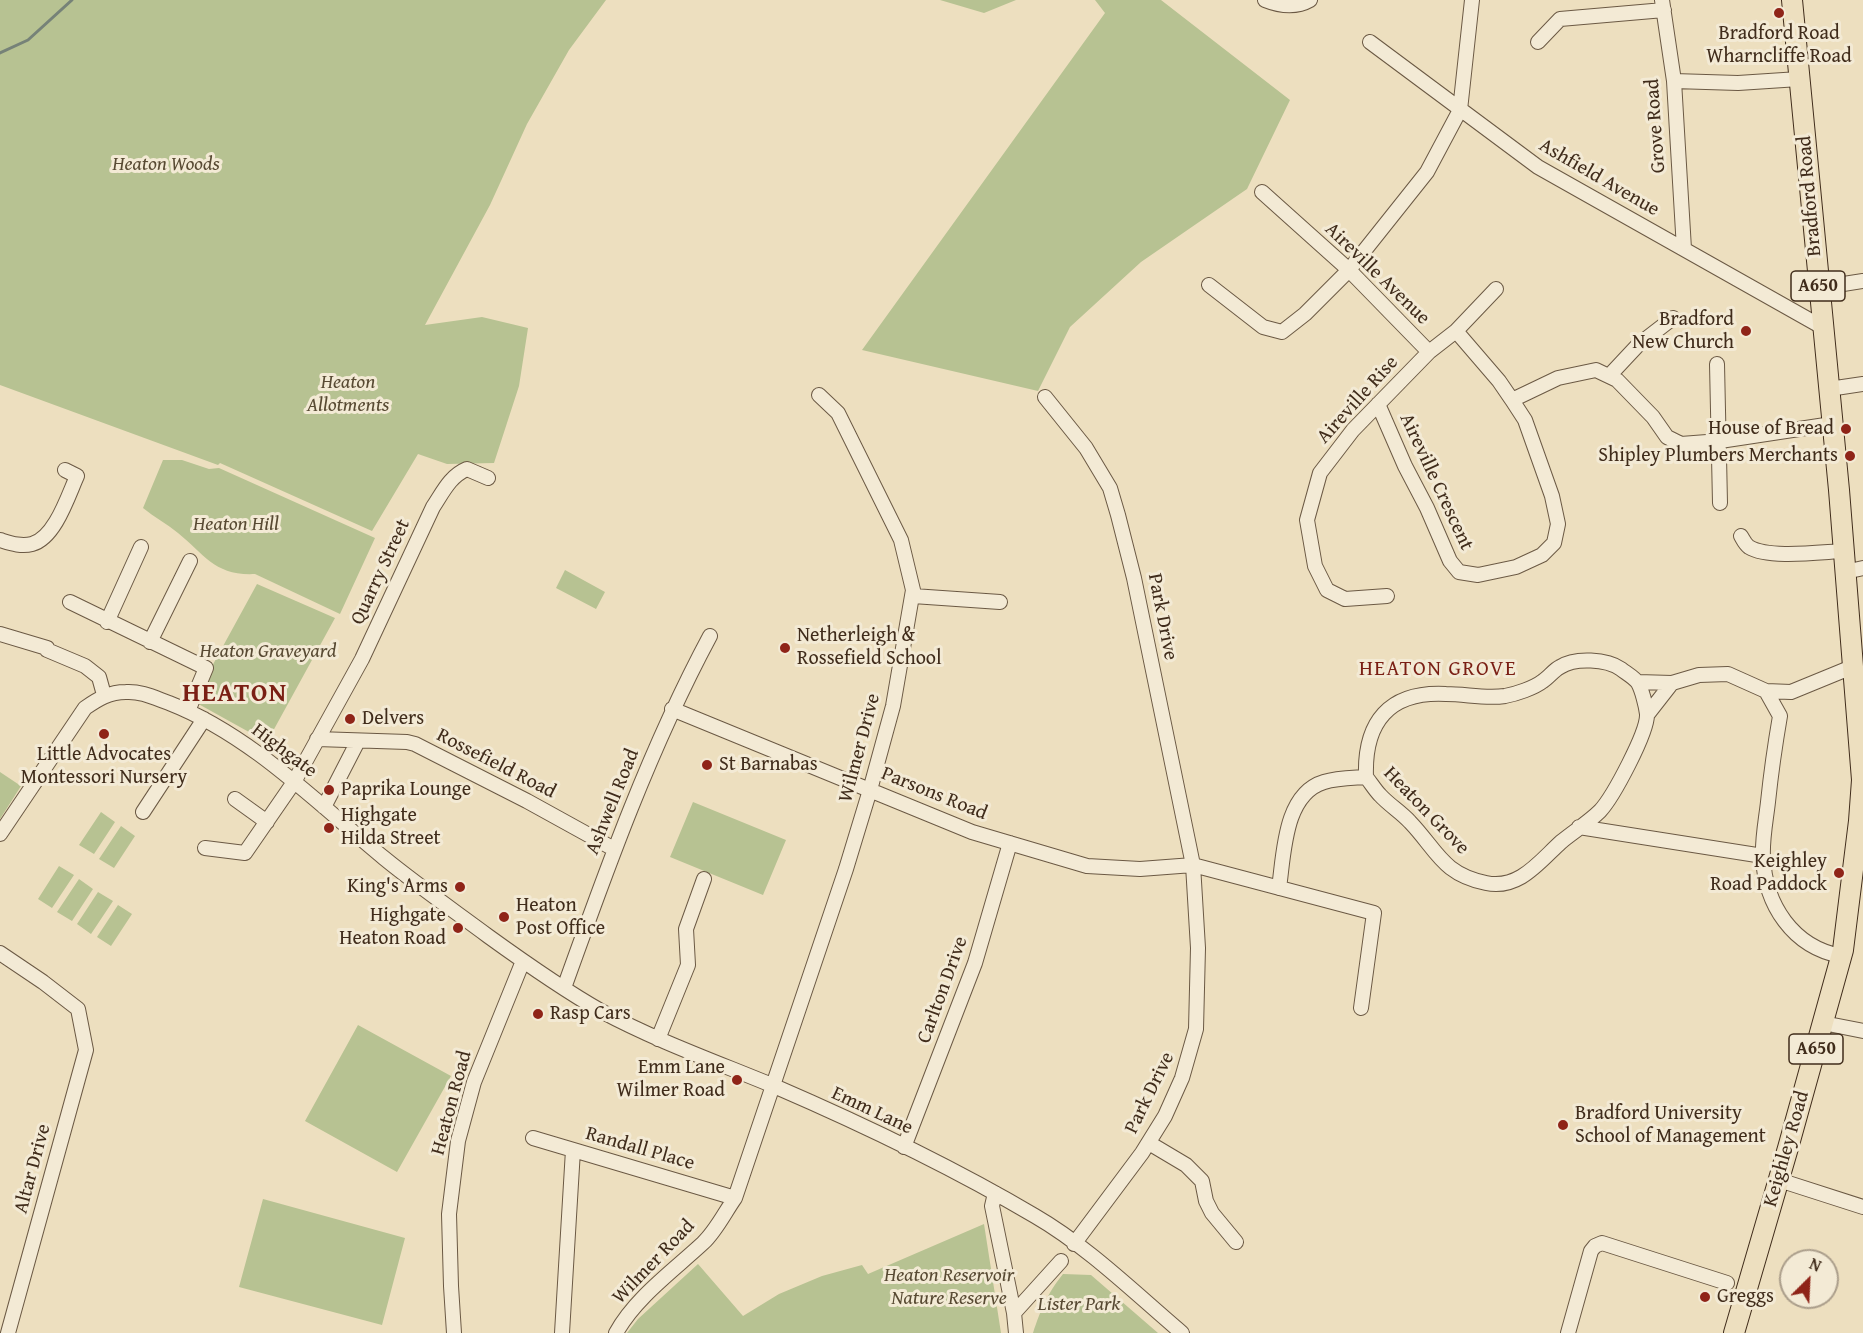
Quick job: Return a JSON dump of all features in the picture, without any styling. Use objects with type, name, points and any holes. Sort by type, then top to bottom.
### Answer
[{"type":"highway","name":"Bradford Road","points":[[1792,0],[1843,551],[1854,570]]},
{"type":"highway","name":"Keighley Road","points":[[1734,1333],[1841,956],[1861,821],[1863,780],[1858,687],[1852,668],[1856,629],[1854,570]]},
{"type":"street","points":[[1265,0],[1286,6],[1302,4],[1310,0]]},
{"type":"street","points":[[1209,285],[1263,327],[1282,332],[1305,314],[1349,270],[1427,172],[1460,110],[1472,0]]},
{"type":"street","points":[[1538,42],[1560,19],[1663,5]]},
{"type":"street","name":"Grove Road","points":[[1663,5],[1674,81],[1684,249]]},
{"type":"street","name":"Ashfield Avenue","points":[[1370,42],[1538,166],[1822,327]]},
{"type":"street","points":[[1674,81],[1738,83],[1799,79]]},
{"type":"street","name":"Aireville Avenue","points":[[1262,192],[1349,270],[1429,352],[1456,331],[1499,381],[1512,400]]},
{"type":"street","points":[[1818,288],[1863,281]]},
{"type":"street","points":[[1456,331],[1496,289]]},
{"type":"street","points":[[1609,376],[1638,345],[1673,318]]},
{"type":"street","name":"Aireville Rise","points":[[1387,596],[1345,599],[1327,590],[1315,566],[1307,520],[1320,473],[1353,430],[1429,352]]},
{"type":"street","points":[[1717,364],[1720,441],[1719,503]]},
{"type":"street","points":[[1512,400],[1558,378],[1596,370],[1617,380],[1653,417],[1667,437],[1682,444],[1720,441],[1832,424]]},
{"type":"street","points":[[1829,389],[1863,384]]},
{"type":"street","name":"Wilmer Drive","points":[[773,1086],[870,790],[893,706],[913,590],[901,540],[838,412],[819,395]]},
{"type":"street","name":"Park Drive","points":[[1045,396],[1086,448],[1110,488],[1134,578],[1192,865],[1198,948],[1196,1029],[1182,1078],[1165,1116],[1149,1143],[1074,1244]]},
{"type":"street","name":"Aireville Crescent","points":[[1378,404],[1450,561],[1459,572],[1478,575],[1516,567],[1542,555],[1554,543],[1558,524],[1552,496],[1525,420],[1512,400]]},
{"type":"street","name":"Quarry Street","points":[[205,848],[245,853],[294,782],[362,659],[443,492],[457,473],[467,469],[488,478]]},
{"type":"street","points":[[0,540],[22,545],[32,544],[47,534],[57,520],[77,476],[64,470]]},
{"type":"street","points":[[1741,536],[1746,546],[1757,551],[1802,553],[1843,551]]},
{"type":"street","points":[[107,622],[141,547]]},
{"type":"street","points":[[150,642],[182,572],[190,561]]},
{"type":"street","points":[[912,596],[1000,602]]},
{"type":"street","points":[[70,602],[107,622],[206,668],[188,711]]},
{"type":"street","points":[[0,633],[47,648],[47,651],[85,666],[99,677],[104,694],[85,708],[0,834]]},
{"type":"street","name":"Ashwell Road","points":[[564,988],[614,849],[672,709],[710,636]]},
{"type":"street","name":"Heaton Grove","points":[[1638,682],[1613,664],[1587,660],[1561,666],[1540,684],[1506,696],[1478,697],[1445,693],[1410,696],[1378,720],[1370,738],[1365,759],[1366,777],[1380,796],[1400,811],[1414,826],[1439,859],[1456,872],[1487,883],[1503,884],[1517,881],[1579,826],[1600,811],[1621,781],[1647,715],[1672,683]]},
{"type":"street","points":[[1647,715],[1638,682],[1672,683],[1699,675],[1728,674],[1766,691],[1791,692],[1852,668]]},
{"type":"street","points":[[1766,691],[1780,716]]},
{"type":"street","name":"Highgate","points":[[104,694],[126,692],[146,694],[204,719],[245,744],[387,860],[523,961]]},
{"type":"street","points":[[1791,692],[1780,716],[1774,750],[1763,856],[1768,889],[1780,914],[1796,934],[1813,948],[1841,956]]},
{"type":"street","name":"Parsons Road","points":[[672,709],[972,832],[1088,866],[1140,869],[1192,865]]},
{"type":"street","points":[[143,812],[204,719]]},
{"type":"street","name":"Rossefield Road","points":[[317,740],[415,744],[527,801],[614,849]]},
{"type":"street","points":[[324,807],[357,741]]},
{"type":"street","name":"Heaton Grove","points":[[1279,888],[1288,827],[1298,804],[1308,792],[1323,782],[1366,777]]},
{"type":"street","points":[[235,799],[267,822]]},
{"type":"street","points":[[1579,826],[1763,856]]},
{"type":"street","name":"Carlton Drive","points":[[904,1147],[975,963],[1010,843]]},
{"type":"street","points":[[1192,865],[1374,913],[1361,1008]]},
{"type":"street","points":[[658,1039],[688,965],[686,929],[704,879]]},
{"type":"street","name":"Altar Drive","points":[[0,953],[78,1009],[86,1050],[8,1333]]},
{"type":"street","name":"Emm Lane","points":[[523,961],[600,1010],[658,1039],[773,1086],[904,1147],[995,1193],[1039,1218],[1074,1244],[1182,1333]]},
{"type":"street","name":"Heaton Road","points":[[454,1333],[449,1214],[458,1141],[474,1082],[523,961]]},
{"type":"street","points":[[1823,1023],[1863,1031]]},
{"type":"street","name":"Wilmer Road","points":[[616,1333],[634,1309],[677,1264],[705,1242],[735,1197],[773,1086]]},
{"type":"street","name":"Randall Place","points":[[533,1138],[735,1197]]},
{"type":"street","points":[[1149,1143],[1186,1165],[1202,1181],[1206,1201],[1212,1214],[1236,1242]]},
{"type":"street","points":[[562,1333],[573,1150]]},
{"type":"street","points":[[1779,1180],[1863,1207]]},
{"type":"street","points":[[995,1193],[992,1206],[1014,1312],[1016,1333]]},
{"type":"street","points":[[1568,1333],[1591,1251],[1595,1246],[1602,1244],[1727,1283]]},
{"type":"street","points":[[1014,1312],[1061,1261]]},
{"type":"green space","name":"Heaton Woods","points":[[0,0],[606,0],[569,50],[527,124],[490,205],[425,325],[482,317],[528,328],[519,386],[494,463],[447,464],[418,454],[372,531],[220,463],[218,465],[0,385]]},
{"type":"green space","points":[[940,0],[1016,0],[984,13]]},
{"type":"green space","points":[[1095,0],[1161,0],[1290,100],[1247,189],[1141,262],[1070,327],[1038,391],[862,350],[1105,13]]},
{"type":"green space","name":"Heaton Hill","points":[[163,460],[182,460],[209,469],[219,468],[375,538],[340,614],[255,574],[241,574],[220,568],[143,508]]},
{"type":"green space","points":[[565,570],[605,592],[596,609],[556,588]]},
{"type":"green space","name":"Heaton Graveyard","points":[[257,584],[335,618],[267,742],[193,701]]},
{"type":"green space","points":[[0,772],[21,786],[0,819]]},
{"type":"green space","points":[[693,802],[786,840],[763,895],[670,857]]},
{"type":"green space","points":[[101,812],[115,822],[94,854],[79,845]]},
{"type":"green space","points":[[121,826],[135,836],[114,868],[99,859]]},
{"type":"green space","points":[[59,866],[74,875],[52,908],[38,899]]},
{"type":"green space","points":[[79,879],[93,889],[72,921],[57,912]]},
{"type":"green space","points":[[98,892],[113,901],[91,934],[77,924]]},
{"type":"green space","points":[[118,905],[132,914],[111,946],[97,937]]},
{"type":"green space","points":[[358,1025],[451,1076],[397,1172],[305,1121]]},
{"type":"green space","points":[[263,1199],[405,1238],[382,1325],[239,1287]]},
{"type":"green space","name":"Heaton Reservoir Nature Reserve","points":[[984,1224],[1001,1333],[627,1333],[638,1319],[698,1264],[743,1316],[779,1294],[822,1276],[862,1265],[868,1274]]},
{"type":"green space","name":"Lister Park","points":[[1063,1274],[1091,1275],[1158,1333],[1033,1333],[1045,1302]]},
{"type":"waterway","points":[[0,53],[28,40],[72,0]]},
{"type":"place","name":"Bradford Road Wharncliffe Road","points":[[1779,13]]},
{"type":"place","name":"Bradford New Church","points":[[1746,331]]},
{"type":"place","name":"House of Bread","points":[[1846,429]]},
{"type":"place","name":"Shipley Plumbers Merchants","points":[[1850,456]]},
{"type":"place","name":"Netherleigh & Rossefield School","points":[[785,648]]},
{"type":"place","name":"Delvers","points":[[350,719]]},
{"type":"place","name":"Little Advocates Montessori Nursery","points":[[104,734]]},
{"type":"place","name":"St Barnabas","points":[[707,765]]},
{"type":"place","name":"Paprika Lounge","points":[[329,790]]},
{"type":"place","name":"Highgate Hilda Street","points":[[329,828]]},
{"type":"place","name":"Keighley Road Paddock","points":[[1839,873]]},
{"type":"place","name":"King's Arms","points":[[460,887]]},
{"type":"place","name":"Heaton Post Office","points":[[504,917]]},
{"type":"place","name":"Highgate Heaton Road","points":[[458,928]]},
{"type":"place","name":"Rasp Cars","points":[[538,1014]]},
{"type":"place","name":"Emm Lane Wilmer Road","points":[[737,1080]]},
{"type":"place","name":"Bradford University School of Management","points":[[1563,1125]]},
{"type":"place","name":"Greggs","points":[[1705,1297]]},
{"type":"district","name":"HEATON GROVE","points":[[1438,670]]},
{"type":"district","name":"HEATON","points":[[235,694]]},
{"type":"park label","name":"Heaton Allotments","points":[[348,394]]}]
